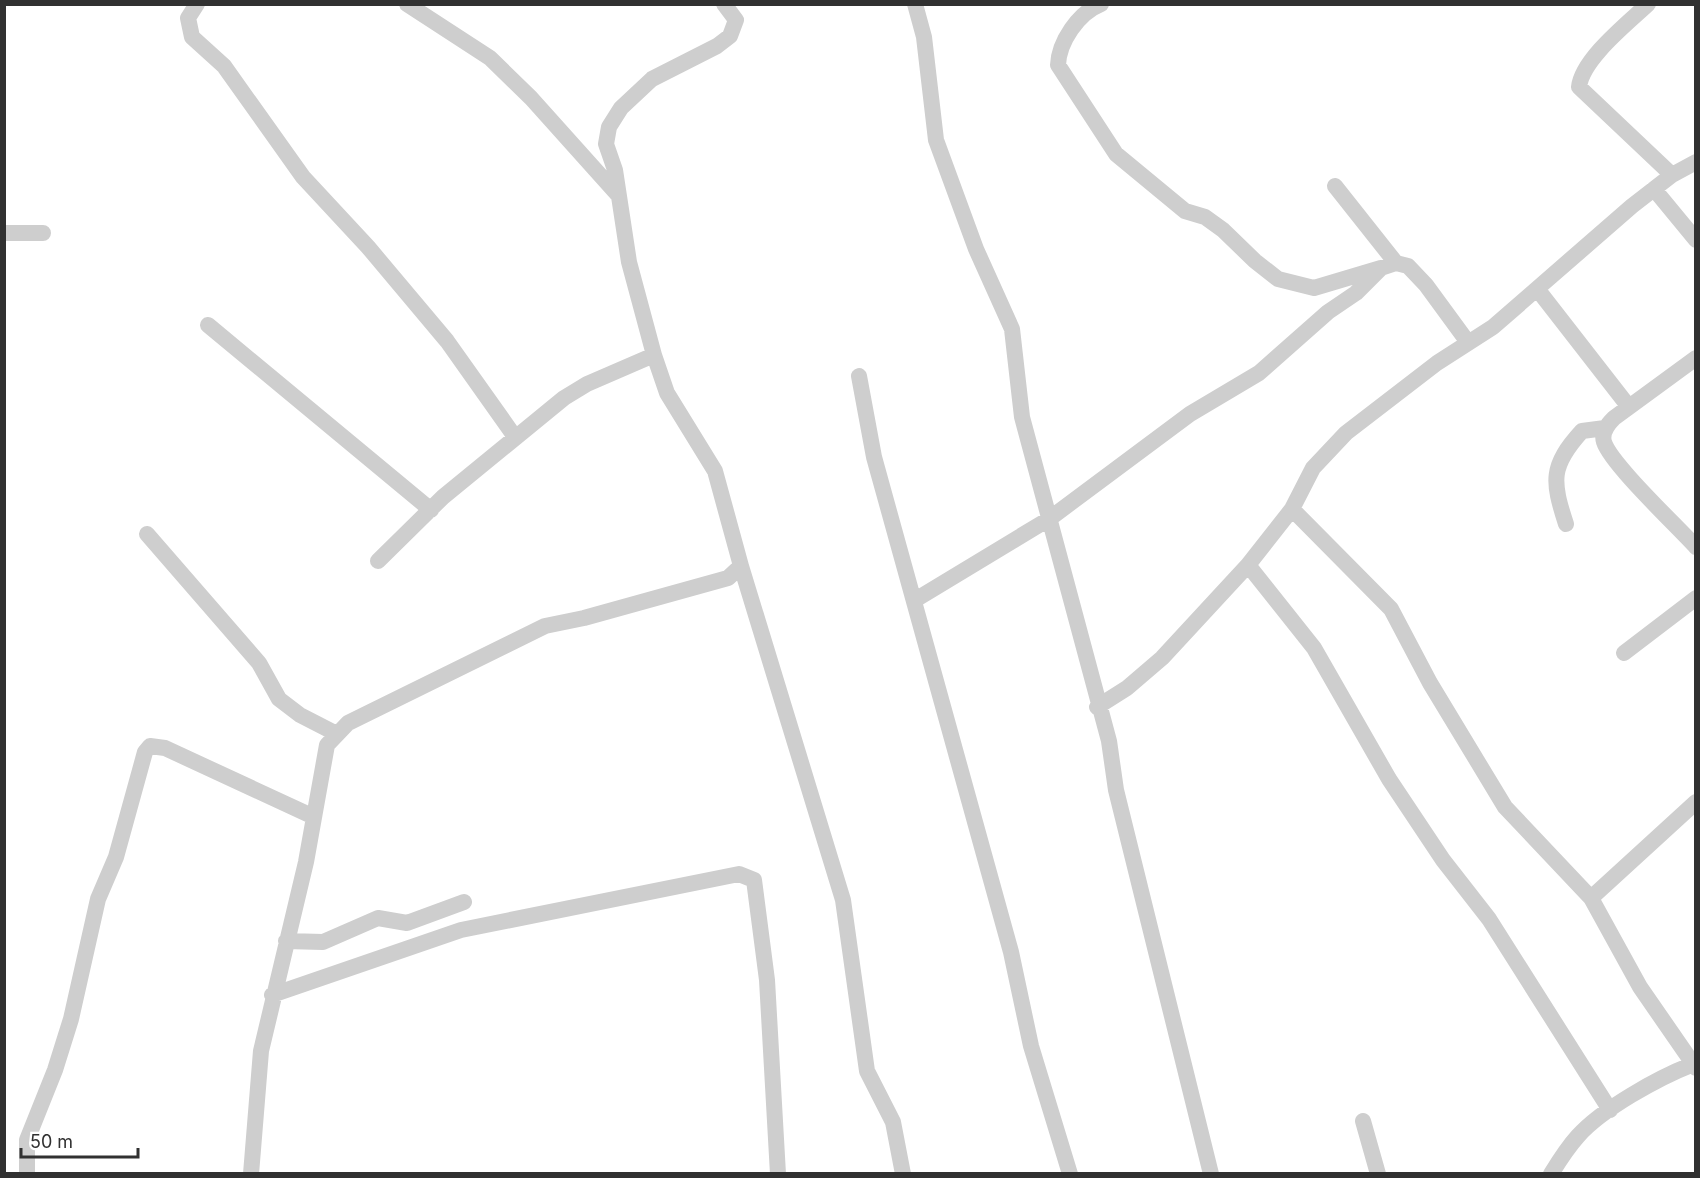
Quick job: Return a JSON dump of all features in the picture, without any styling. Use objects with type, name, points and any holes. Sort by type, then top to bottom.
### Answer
[{"type":"street","points":[[197,4],[188,18],[192,37],[224,66],[303,177],[368,247],[447,341],[515,437]]},
{"type":"street","points":[[407,4],[490,58],[546,114],[619,195]]},
{"type":"street","points":[[724,4],[736,20],[730,36],[717,46],[652,79],[621,108],[609,127],[606,144],[619,195],[629,262],[654,355],[667,393],[715,471],[741,566],[843,900],[867,1071],[893,1122],[903,1173]]},
{"type":"street","points":[[915,4],[924,37],[927,83],[936,140],[976,249],[1012,328],[1022,417],[1098,707],[1109,741],[1116,790],[1211,1173]]},
{"type":"street","points":[[1101,4],[1078,23],[1062,44],[1058,65],[1116,154],[1185,211],[1205,217],[1223,230],[1255,261],[1278,279],[1314,288],[1388,265],[1407,266],[1426,285],[1467,341]]},
{"type":"street","points":[[1648,4],[1611,39],[1585,69],[1579,87],[1672,175]]},
{"type":"street","points":[[1098,707],[1162,658],[1248,565],[1292,509],[1313,468],[1346,433],[1467,341],[1492,327],[1538,290],[1585,245],[1672,175],[1695,162]]},
{"type":"street","points":[[1335,186],[1388,265]]},
{"type":"street","points":[[1654,189],[1695,240]]},
{"type":"street","points":[[4,233],[43,233]]},
{"type":"street","points":[[915,600],[1049,519],[1190,414],[1258,373],[1328,312],[1388,265]]},
{"type":"street","points":[[1538,290],[1629,407]]},
{"type":"street","points":[[208,325],[431,510]]},
{"type":"street","points":[[378,561],[443,497],[564,398],[587,384],[654,355]]},
{"type":"street","points":[[1566,524],[1558,501],[1556,478],[1559,460],[1582,431],[1605,428],[1629,407],[1695,358]]},
{"type":"street","points":[[859,376],[874,457],[915,600],[924,645],[1011,952],[1031,1046],[1070,1173]]},
{"type":"street","points":[[1605,428],[1604,441],[1617,463],[1695,546]]},
{"type":"street","points":[[1292,509],[1391,609],[1430,683],[1505,807],[1591,898],[1608,934],[1693,1066],[1667,1074],[1610,1110],[1578,1136],[1551,1173]]},
{"type":"street","points":[[147,534],[259,663],[279,699],[300,715],[335,734]]},
{"type":"street","points":[[1248,565],[1314,648],[1389,778],[1443,860],[1489,919],[1610,1110]]},
{"type":"street","points":[[251,1173],[261,1051],[314,817],[327,745],[335,734],[348,723],[545,626],[728,578],[741,566]]},
{"type":"street","points":[[1624,653],[1695,598]]},
{"type":"street","points":[[27,1173],[27,1140],[55,1070],[71,1019],[98,899],[116,857],[145,752],[150,746],[165,748],[314,817]]},
{"type":"street","points":[[1591,898],[1695,801]]},
{"type":"street","points":[[272,995],[461,930],[740,874],[754,880],[767,980],[778,1173]]},
{"type":"street","points":[[286,940],[323,942],[378,918],[407,923],[465,902]]},
{"type":"street","points":[[1363,1121],[1378,1173]]}]
